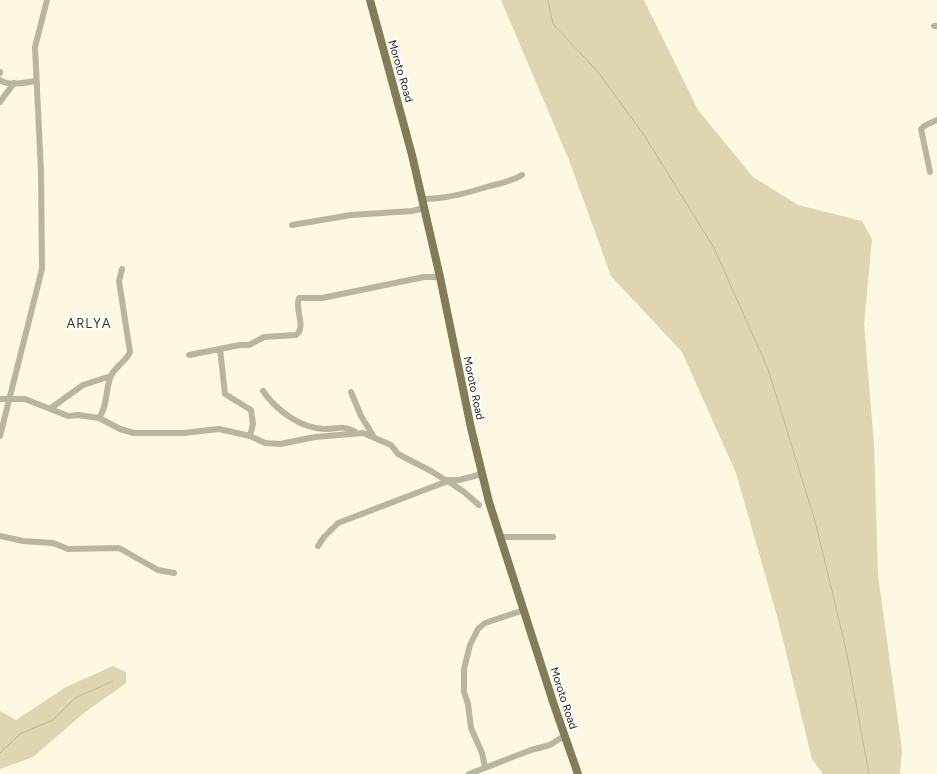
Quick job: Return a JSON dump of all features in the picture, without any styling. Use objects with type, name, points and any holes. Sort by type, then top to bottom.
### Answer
[{"type":"main road","name":"Moroto Road","points":[[370,0],[402,115],[422,199],[482,474],[564,736],[578,774]]},
{"type":"street","points":[[0,436],[42,268],[41,172],[36,80],[36,43],[47,0]]},
{"type":"street","points":[[0,80],[3,82],[14,83],[36,80]]},
{"type":"street","points":[[0,102],[14,83]]},
{"type":"street","points":[[930,172],[921,129],[937,120]]},
{"type":"street","points":[[422,199],[442,199],[472,192],[505,183],[522,175]]},
{"type":"street","points":[[292,225],[351,215],[412,211],[424,208]]},
{"type":"street","points":[[51,408],[83,385],[111,376],[124,362],[130,352],[119,281],[122,269]]},
{"type":"street","points":[[188,355],[220,348],[252,344],[264,337],[296,335],[301,326],[297,302],[299,298],[302,297],[322,298],[424,277],[440,277]]},
{"type":"street","points":[[220,348],[225,394],[250,410],[253,424],[250,436]]},
{"type":"street","points":[[99,418],[106,402],[111,376]]},
{"type":"street","points":[[263,391],[273,405],[306,426],[325,429],[342,427],[374,437],[391,445],[402,456],[448,481],[464,492],[478,505]]},
{"type":"street","points":[[351,392],[357,410],[374,437]]},
{"type":"street","points":[[0,399],[25,399],[68,416],[78,415],[99,418],[120,429],[134,433],[184,433],[219,429],[250,436],[265,443],[280,444],[315,437],[358,432]]},
{"type":"street","points":[[318,546],[324,537],[338,523],[448,481],[482,474]]},
{"type":"street","points":[[0,536],[23,541],[53,543],[68,549],[119,548],[158,570],[174,573]]},
{"type":"street","points":[[501,537],[552,536]]},
{"type":"street","points":[[485,767],[482,753],[471,728],[468,704],[464,692],[464,669],[469,651],[478,629],[485,623],[524,610]]},
{"type":"street","points":[[469,774],[531,750],[550,745],[564,736]]},
{"type":"shaded area","points":[[501,0],[644,0],[698,110],[753,177],[798,205],[862,221],[872,239],[864,324],[874,444],[878,575],[902,750],[900,774],[823,774],[812,759],[777,616],[736,473],[682,352],[611,276],[569,160]]},
{"type":"shaded area","points":[[113,666],[126,672],[126,683],[84,713],[33,757],[0,769],[0,711],[16,720],[66,687]]},
{"type":"waterway","points":[[548,0],[553,24],[598,72],[644,135],[714,248],[768,369],[815,521],[846,649],[869,774]]},
{"type":"waterway","points":[[0,753],[20,734],[53,720],[75,698],[113,681]]},
{"type":"district","name":"ARLYA","points":[[89,323]]}]
